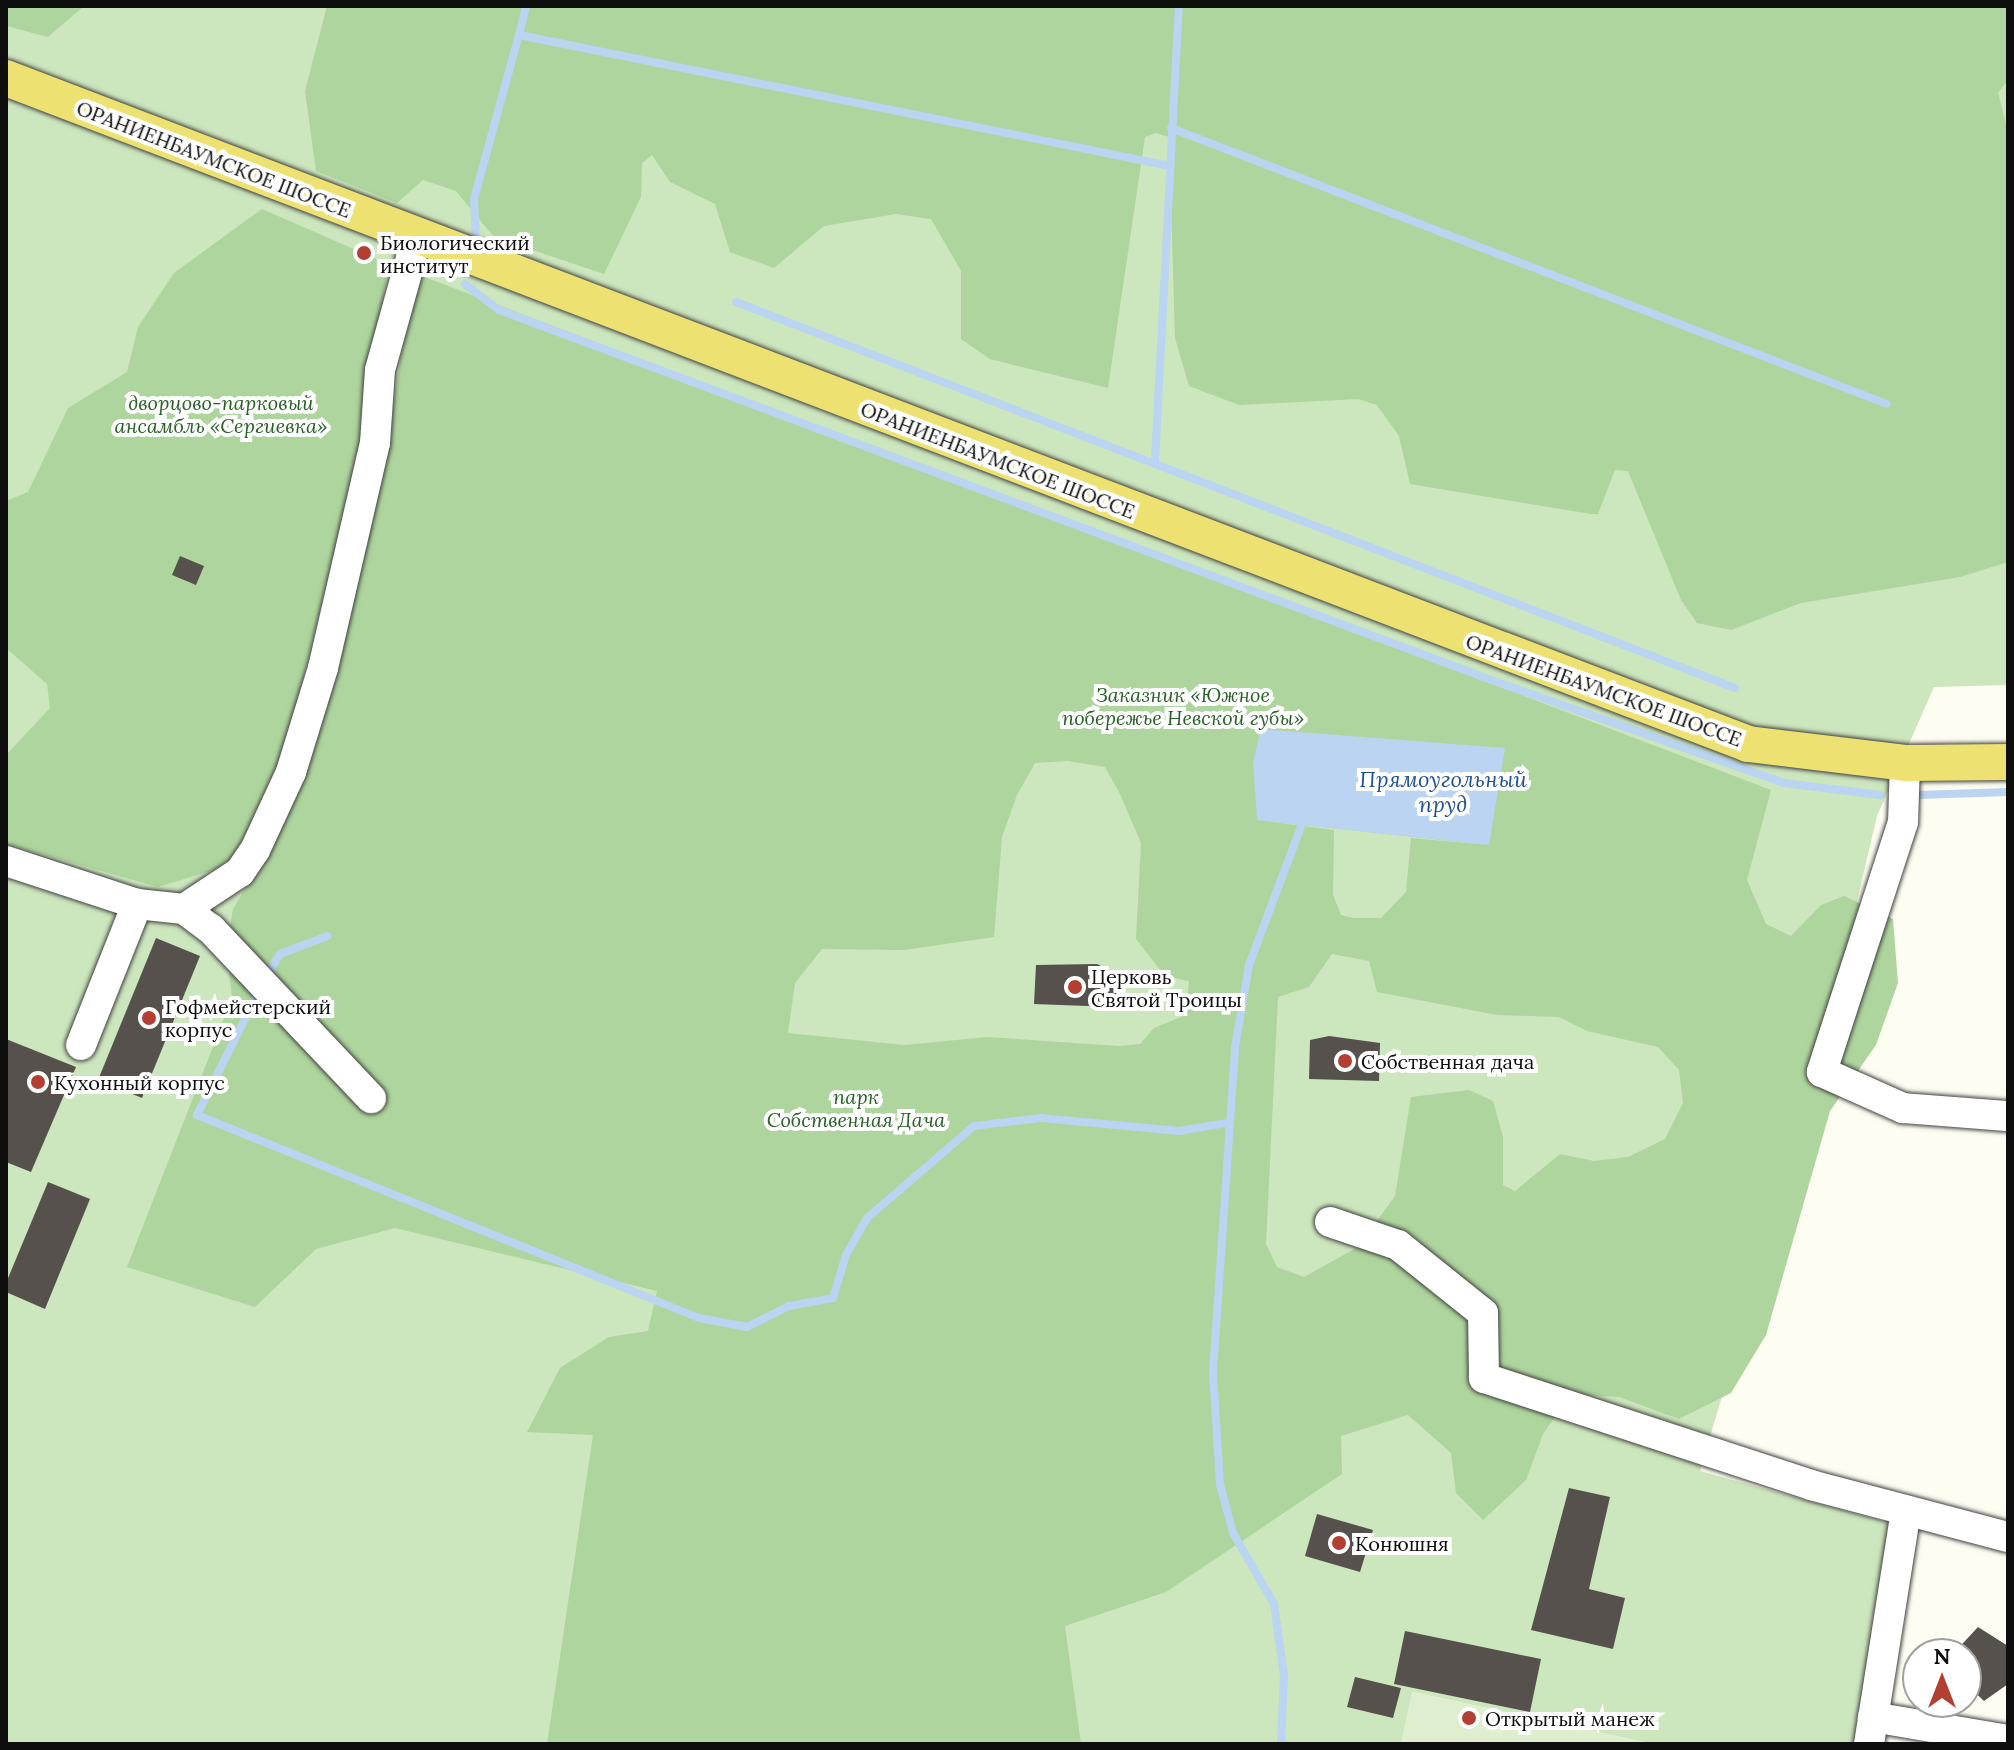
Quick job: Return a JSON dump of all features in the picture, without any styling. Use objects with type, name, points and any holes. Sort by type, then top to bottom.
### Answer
[{"type":"main road","name":"ОРАНИЕНБАУМСКОЕ ШОССЕ","points":[[6,78],[1748,744],[1905,763],[2008,762]]},
{"type":"street","points":[[184,909],[240,872],[291,772],[358,521],[375,443],[380,370],[417,237]]},
{"type":"street","points":[[1905,763],[1903,822],[1822,1072],[1903,1108],[2008,1116]]},
{"type":"street","points":[[6,861],[137,904],[184,909],[211,929],[371,1098]]},
{"type":"street","points":[[81,1045],[137,904]]},
{"type":"street","points":[[1330,1222],[1398,1245],[1483,1313],[1484,1378],[1721,1455],[1906,1511],[2008,1537]]},
{"type":"street","points":[[1906,1511],[1871,1731],[2008,1740]]},
{"type":"green space","name":"Заказник «Южное побережье Невской губы»","points":[[6,6],[2008,6],[2008,685],[1934,687],[1877,816],[1814,1084],[1700,1471],[1897,1525],[1861,1744],[1653,1744],[1413,1692],[1401,1744],[6,1744]]},
{"type":"green space","points":[[6,6],[84,6],[48,37],[6,26]]},
{"type":"green space","points":[[327,6],[2008,6],[2008,80],[1998,93],[2008,132],[2008,562],[1960,577],[1801,603],[1731,630],[1697,623],[1681,600],[1628,471],[1615,470],[1598,514],[1410,484],[1399,436],[1377,405],[1358,399],[1239,405],[1189,386],[1175,338],[1169,137],[1156,133],[1145,137],[1108,388],[990,359],[961,339],[961,271],[931,219],[896,214],[824,226],[774,268],[730,252],[715,204],[670,182],[652,155],[642,163],[641,197],[604,274],[494,237],[456,191],[423,180],[397,203],[316,171],[305,91]]},
{"type":"green space","name":"дворцово-парковый ансамбль «Сергиевка»","points":[[262,209],[388,264],[361,447],[280,772],[230,865],[158,887],[6,844],[6,755],[50,708],[47,684],[6,648],[6,501],[28,492],[68,408],[127,372],[138,327],[174,273]]},
{"type":"green space","name":"парк Собственная Дача","points":[[414,273],[1771,790],[1747,880],[1766,924],[1791,936],[1821,905],[1844,896],[1893,919],[1898,983],[1876,1045],[1830,1111],[1766,1335],[1731,1393],[1679,1419],[1619,1397],[1571,1394],[1543,1434],[1526,1480],[1483,1520],[1456,1493],[1451,1453],[1408,1415],[1341,1436],[1342,1474],[1166,1592],[1065,1626],[1081,1744],[547,1744],[593,1435],[527,1432],[560,1368],[609,1337],[648,1331],[657,1291],[395,1228],[316,1249],[255,1307],[127,1267],[232,998],[226,947],[233,909],[267,852],[345,622],[381,485]],"holes":[[[1068,761],[1105,767],[1141,843],[1136,939],[1165,976],[1189,981],[1186,1015],[1154,1028],[1140,1044],[1119,1046],[988,1037],[904,1045],[788,1033],[795,983],[822,949],[904,950],[994,937],[1002,837],[1017,795],[1035,763]],[[1257,820],[1489,845],[1411,838],[1406,892],[1381,918],[1354,918],[1341,915],[1333,895],[1334,830]],[[1332,954],[1369,961],[1377,992],[1497,1015],[1559,1017],[1587,1031],[1658,1047],[1679,1070],[1683,1103],[1665,1139],[1628,1157],[1594,1161],[1560,1154],[1515,1191],[1503,1185],[1503,1137],[1493,1101],[1469,1090],[1411,1097],[1395,1196],[1358,1247],[1304,1277],[1277,1267],[1266,1244],[1278,997],[1309,987]]]},
{"type":"green space","name":"Открытый манеж","points":[[1412,1692],[1653,1744],[1401,1744]]},
{"type":"water","name":"Прямоугольный пруд","points":[[1261,729],[1505,748],[1489,845],[1257,820],[1253,762]]},
{"type":"building","points":[[180,556],[204,566],[196,585],[172,575]]},
{"type":"building","name":"Гофмейстерский корпус","points":[[156,938],[200,956],[142,1098],[98,1080]]},
{"type":"building","name":"Церковь Святой Троицы","points":[[1097,964],[1119,975],[1114,1007],[1034,1004],[1036,965]]},
{"type":"building","name":"Собственная дача","points":[[1329,1036],[1380,1043],[1379,1081],[1309,1079],[1310,1040]]},
{"type":"building","points":[[6,1039],[76,1067],[31,1172],[6,1162]]},
{"type":"building","points":[[48,1182],[90,1199],[45,1309],[6,1292],[6,1283]]},
{"type":"building","points":[[1569,1488],[1610,1497],[1589,1589],[1625,1598],[1613,1649],[1531,1630]]},
{"type":"building","name":"Конюшня","points":[[1317,1514],[1373,1530],[1360,1572],[1305,1556]]},
{"type":"building","points":[[1978,1627],[2008,1646],[2008,1684],[1984,1701],[1982,1638],[1968,1638]]},
{"type":"building","points":[[1405,1631],[1541,1659],[1530,1712],[1394,1684]]},
{"type":"building","points":[[1355,1677],[1401,1688],[1393,1718],[1347,1707]]},
{"type":"waterway","points":[[519,35],[526,6]]},
{"type":"waterway","points":[[1155,460],[1179,6]]},
{"type":"waterway","points":[[476,240],[474,199],[519,35],[1170,166]]},
{"type":"waterway","points":[[1171,128],[1887,404]]},
{"type":"waterway","points":[[465,284],[499,310],[1483,677],[1784,783],[1880,795]]},
{"type":"waterway","points":[[736,302],[1735,688]]},
{"type":"waterway","points":[[1918,795],[2008,792]]},
{"type":"waterway","points":[[1281,1744],[1284,1676],[1274,1604],[1233,1533],[1220,1484],[1213,1372],[1235,1047],[1249,965],[1301,827]]},
{"type":"waterway","points":[[266,978],[280,954],[328,936]]},
{"type":"waterway","points":[[259,991],[197,1115],[699,1318],[747,1327],[789,1306],[833,1298],[846,1255],[867,1218],[974,1126],[1041,1118],[1179,1131],[1227,1123]]},
{"type":"place","name":"Биологический институт","points":[[364,253]]},
{"type":"place","name":"Церковь Святой Троицы","points":[[1075,987]]},
{"type":"place","name":"Гофмейстерский корпус","points":[[149,1018]]},
{"type":"place","name":"Собственная дача","points":[[1345,1061]]},
{"type":"place","name":"Кухонный корпус","points":[[38,1082]]},
{"type":"place","name":"Конюшня","points":[[1339,1543]]},
{"type":"place","name":"Открытый манеж","points":[[1469,1718]]}]
